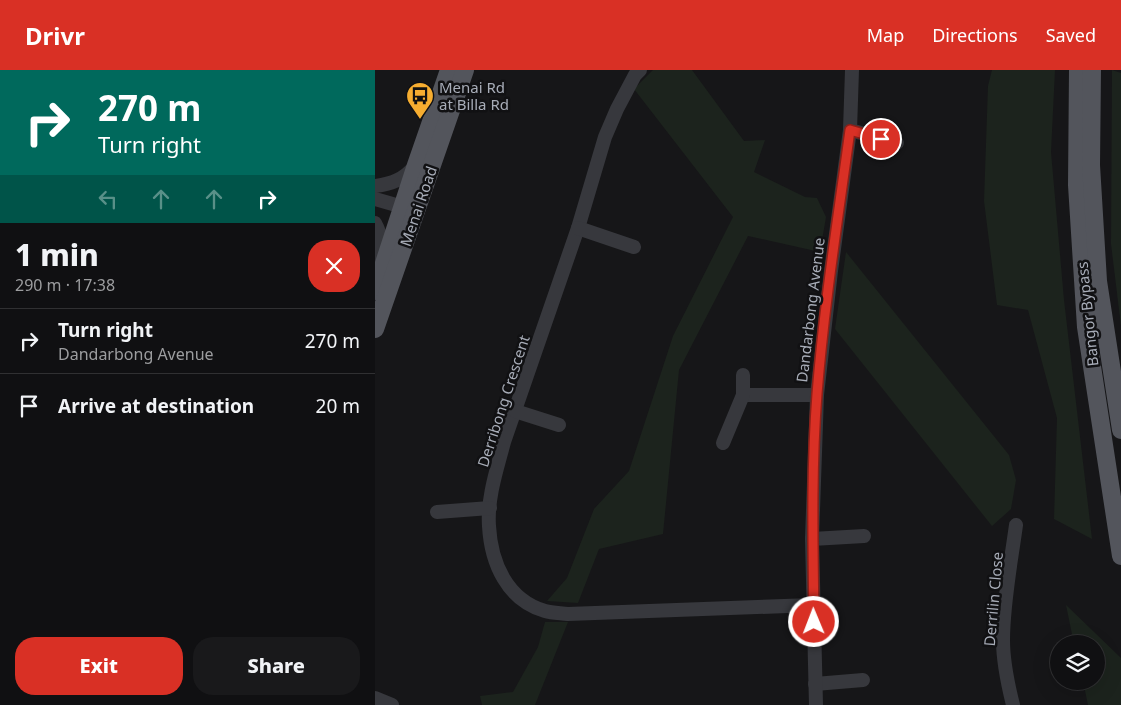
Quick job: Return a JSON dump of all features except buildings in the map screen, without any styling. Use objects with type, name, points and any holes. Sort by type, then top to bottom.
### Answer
[{"type":"main road","name":"Menai Road","points":[[375,290],[449,70]]},
{"type":"main road","name":"Menai Road","points":[[375,329],[465,70]]},
{"type":"main road","name":"Bangor Bypass","points":[[1078,70],[1077,185],[1086,327],[1121,556]]},
{"type":"main road","name":"Bangor Bypass","points":[[1092,70],[1091,165],[1098,281],[1121,430]]},
{"type":"main road","name":"Menai Road","points":[[403,207],[409,204],[417,194],[435,156]]},
{"type":"main road","name":"Menai Road","points":[[400,256],[407,225],[407,217],[403,207]]},
{"type":"street","name":"Dandarbong Avenue","points":[[816,705],[812,538],[817,394],[850,130],[852,70]]},
{"type":"street","name":"Derribong Crescent","points":[[634,72],[605,137],[578,228],[504,442],[495,477],[490,508],[489,526],[495,557],[507,585],[517,596],[545,611],[568,614],[813,605]]},
{"type":"street","points":[[850,130],[897,143]]},
{"type":"street","points":[[375,186],[397,181],[416,165]]},
{"type":"street","points":[[375,199],[403,207]]},
{"type":"street","points":[[375,223],[383,246],[375,290]]},
{"type":"street","points":[[578,228],[634,247]]},
{"type":"street","points":[[723,443],[743,395],[743,375]]},
{"type":"street","points":[[743,395],[817,394]]},
{"type":"street","points":[[515,411],[559,425]]},
{"type":"street","points":[[437,512],[490,508]]},
{"type":"street","name":"Derrilin Close","points":[[1013,705],[1003,640],[1008,580],[1016,525]]},
{"type":"street","points":[[812,538],[864,536]]},
{"type":"street","points":[[815,684],[863,680]]},
{"type":"street","points":[[375,698],[392,705]]},
{"type":"shaded area","points":[[653,70],[692,70],[744,141],[765,140],[754,172],[805,197],[817,198],[826,217],[820,252],[748,236],[679,370],[663,534],[599,549],[578,603],[547,601],[567,578],[594,509],[629,471],[673,336],[733,217],[634,89]]},
{"type":"shaded area","points":[[992,70],[1055,70],[1051,152],[1064,300],[1092,539],[1054,519],[1057,418],[1028,310],[997,305],[984,201],[988,86]]},
{"type":"shaded area","points":[[1112,70],[1121,73],[1121,326],[1111,244]]},
{"type":"shaded area","points":[[846,252],[1009,455],[1016,480],[1011,509],[992,526],[835,329]]},
{"type":"shaded area","points":[[1066,605],[1097,635],[1072,635]]},
{"type":"shaded area","points":[[545,622],[568,622],[535,705],[482,705],[480,696],[513,692],[538,647]]},
{"type":"shaded area","points":[[1105,643],[1121,658],[1121,705],[1088,705],[1085,690],[1105,690]]},
{"type":"place","name":"Menai Rd at Billa Rd","points":[[420,120]]},
{"type":"route","points":[[814,622],[812,538],[817,394],[850,130],[881,139]]}]
